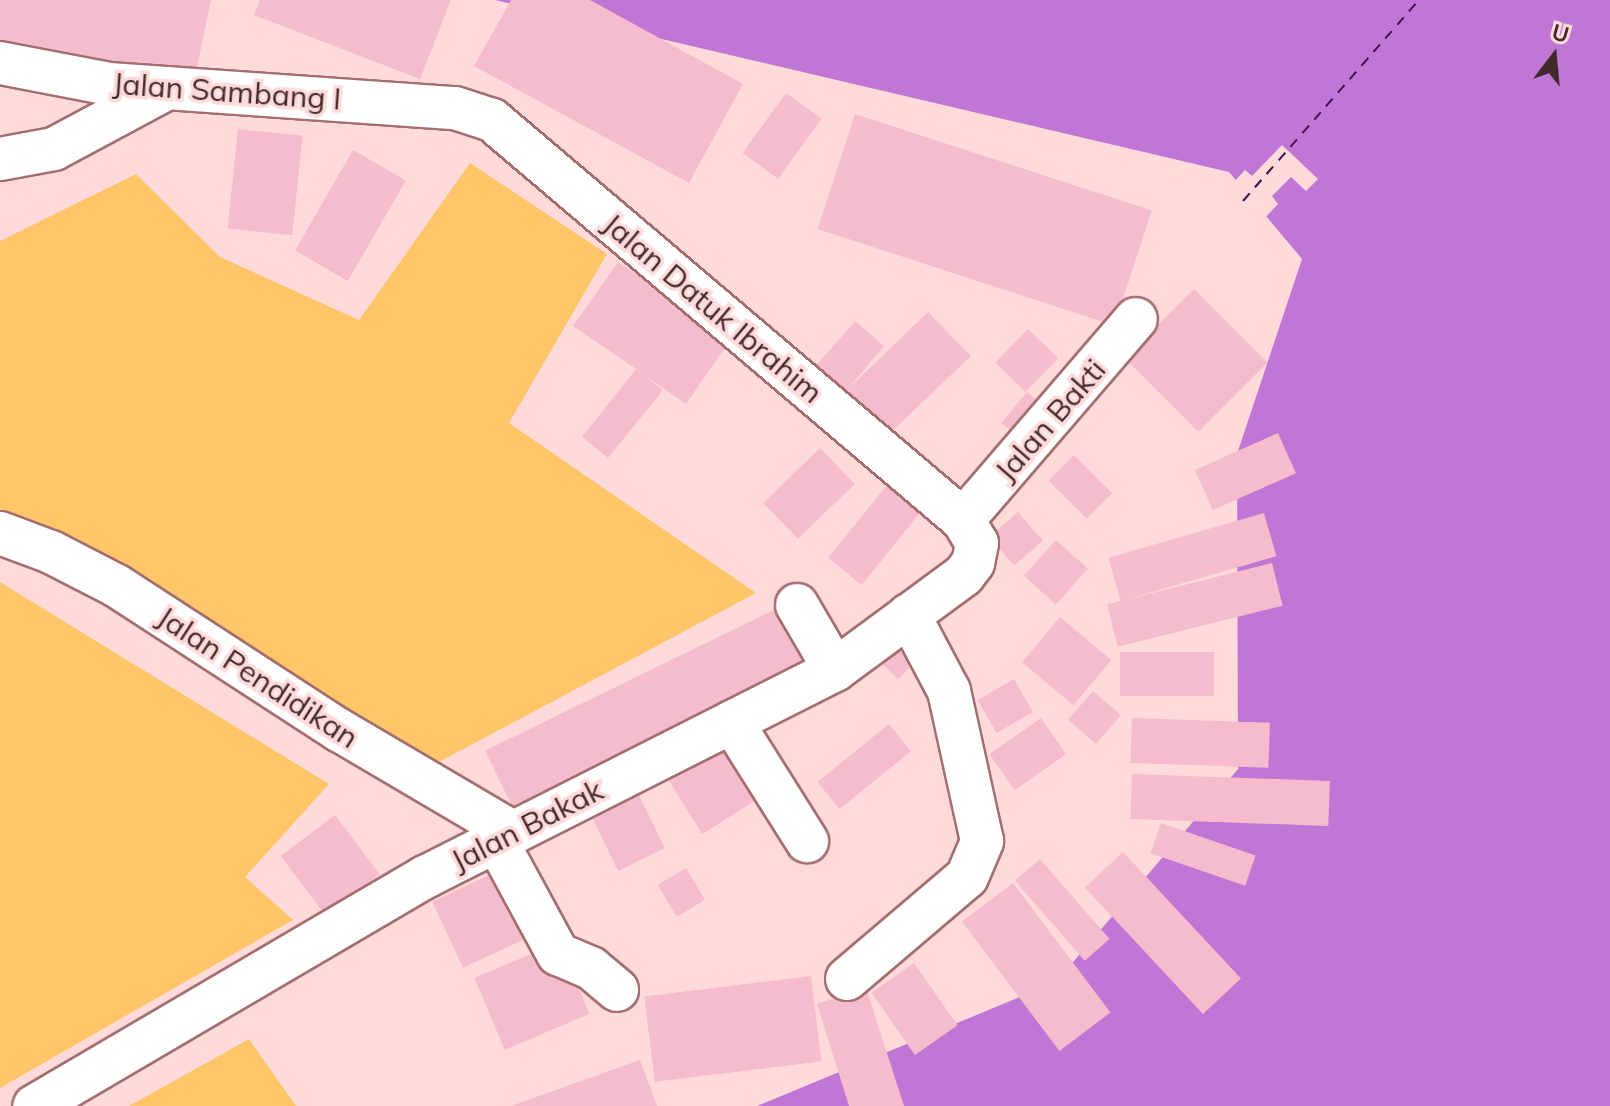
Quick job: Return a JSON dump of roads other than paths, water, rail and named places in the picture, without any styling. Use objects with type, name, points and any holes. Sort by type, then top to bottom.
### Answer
[{"type":"street","name":"Jalan Sambang I","points":[[0,63],[109,84],[455,108]]},
{"type":"street","points":[[0,159],[54,149],[168,88]]},
{"type":"street","name":"Jalan Datuk Ibrahim","points":[[455,108],[492,120],[963,520]]},
{"type":"street","name":"Jalan Bakti","points":[[963,520],[1136,319]]},
{"type":"street","name":"Jalan Bakak","points":[[34,1106],[339,925],[504,836],[835,670],[973,563],[977,543],[963,520]]},
{"type":"street","name":"Jalan Pendidikan","points":[[0,533],[51,552],[117,586],[504,836]]},
{"type":"street","points":[[797,605],[835,670]]},
{"type":"street","points":[[847,979],[967,877],[982,841],[949,691],[909,615]]},
{"type":"street","points":[[732,722],[807,841]]},
{"type":"street","points":[[504,836],[558,954],[591,968],[617,990]]}]
